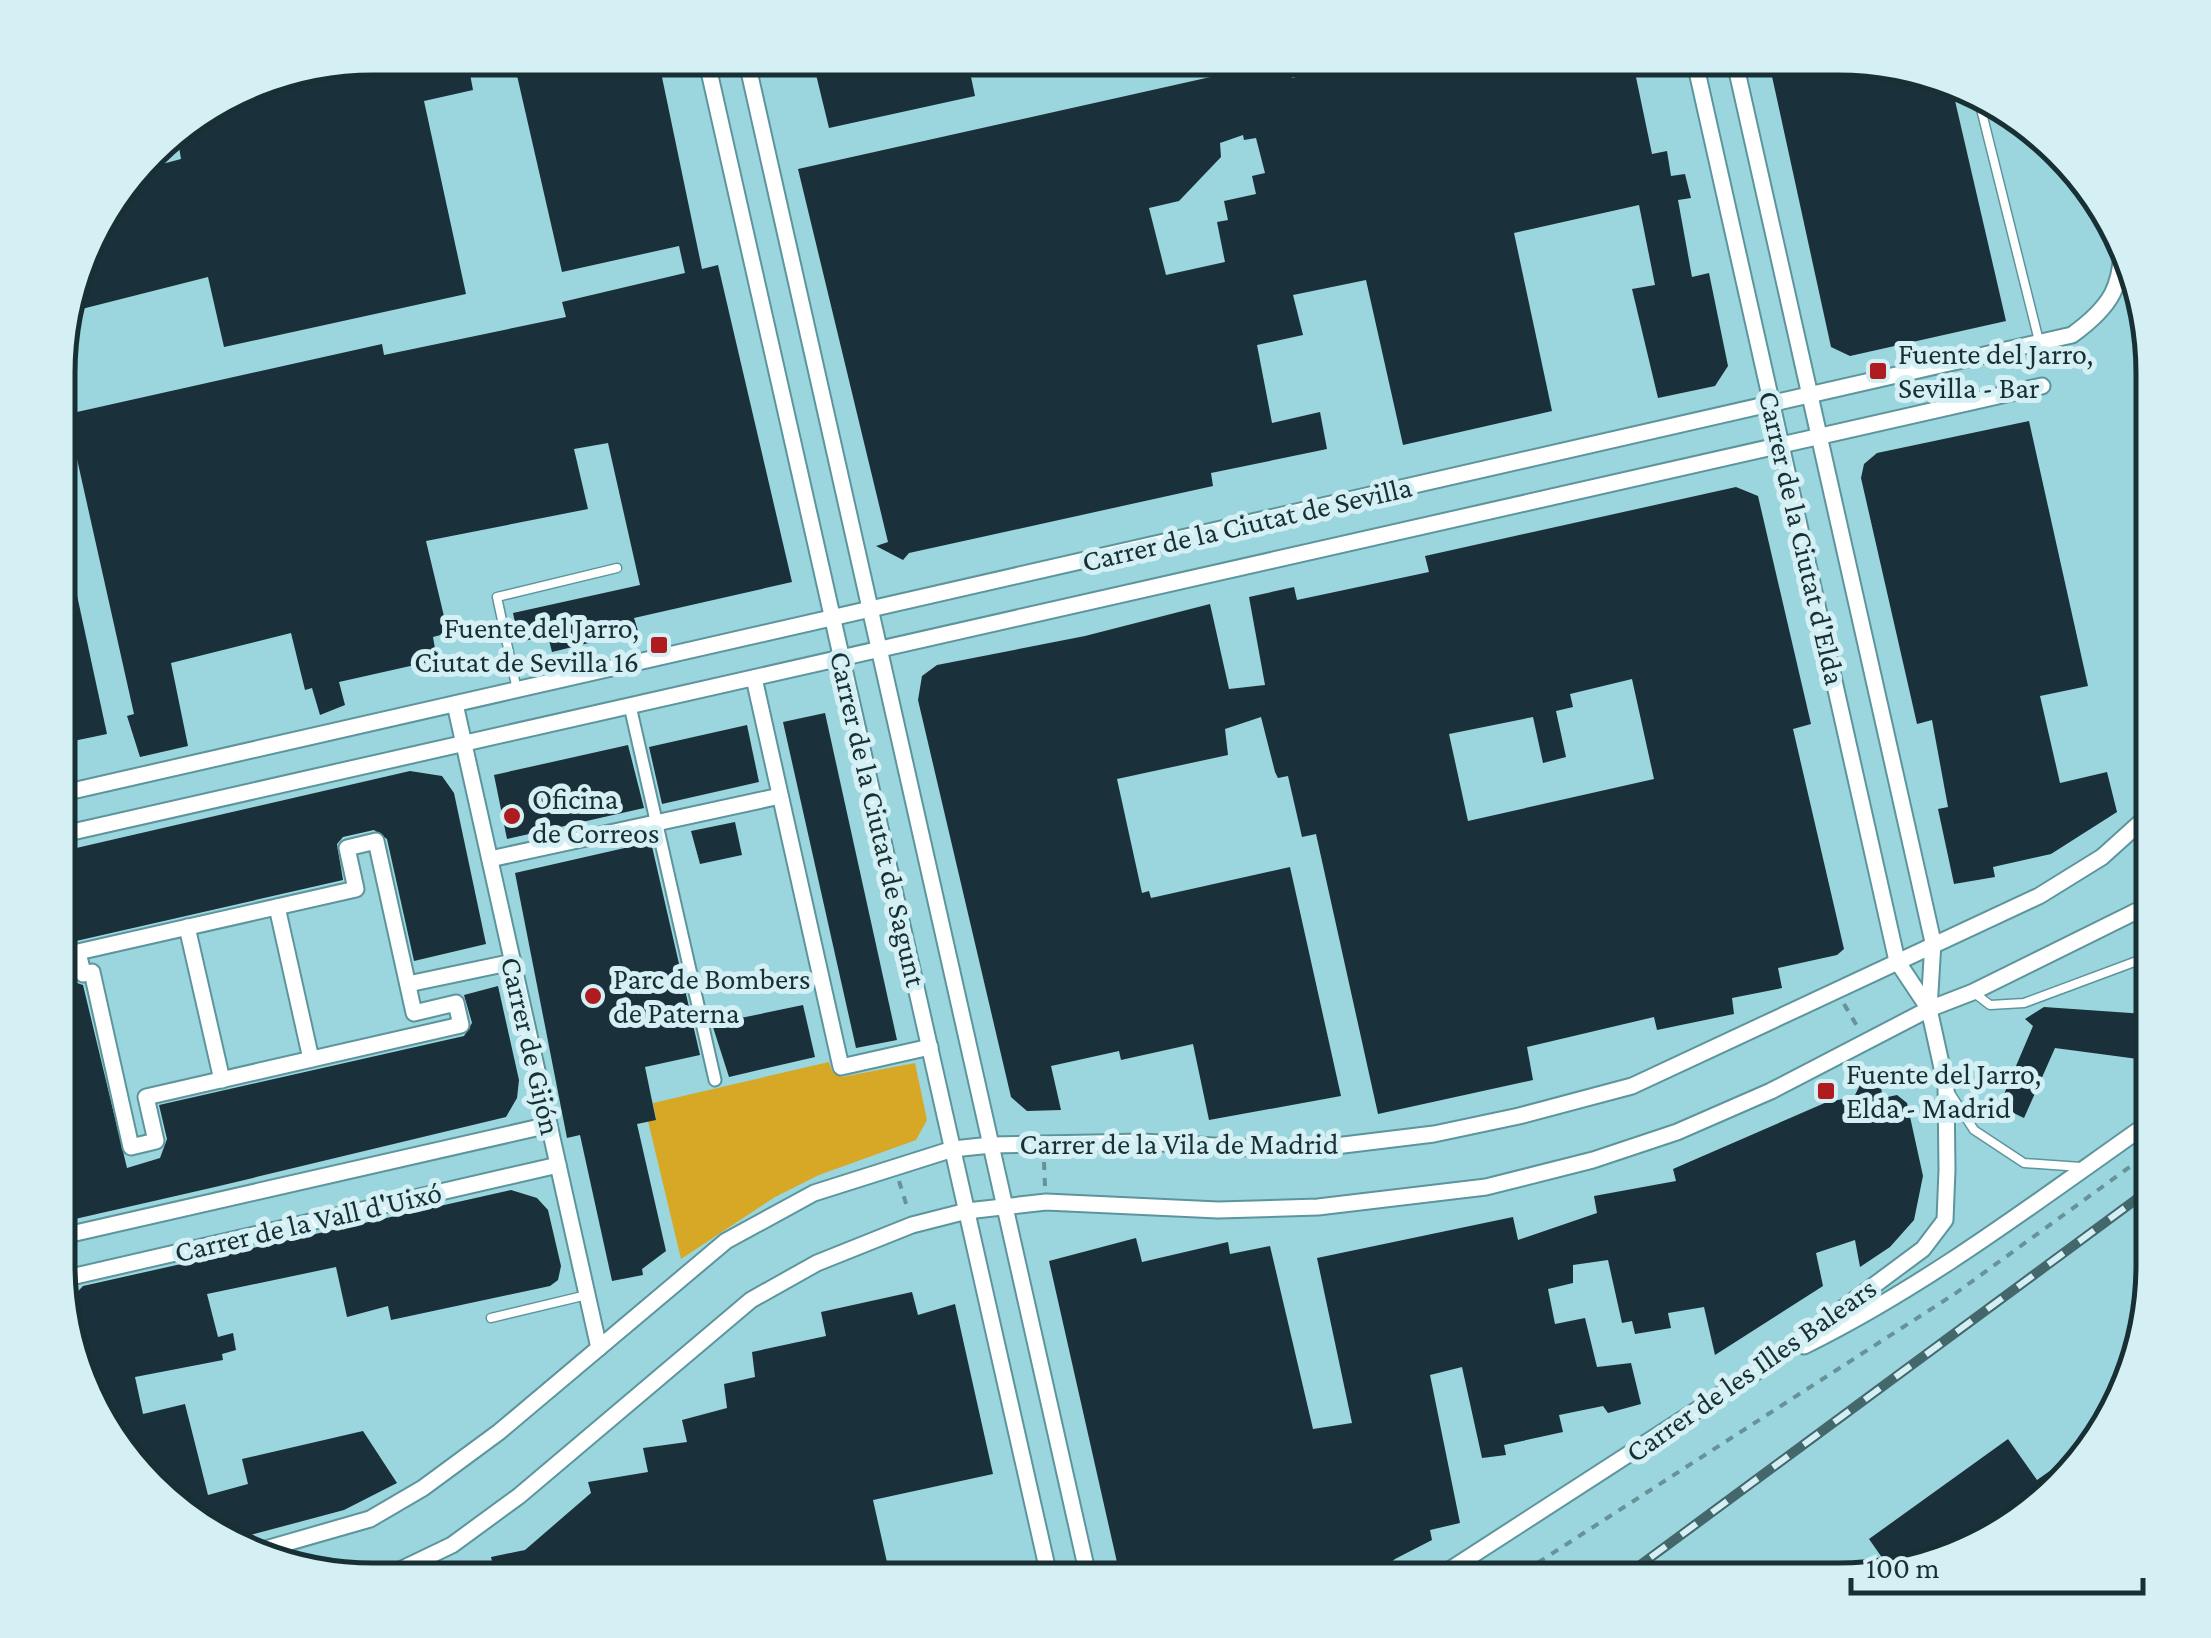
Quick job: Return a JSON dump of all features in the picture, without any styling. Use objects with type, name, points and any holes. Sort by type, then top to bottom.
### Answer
[{"type":"street","name":"Carrer de la Ciutat de Sagunt","points":[[710,76],[1046,1562]]},
{"type":"street","name":"Carrer de la Ciutat de Sagunt","points":[[750,76],[1085,1562]]},
{"type":"street","name":"Carrer de la Ciutat d'Elda","points":[[1698,76],[1897,961],[1929,1009]]},
{"type":"street","name":"Carrer de la Ciutat d'Elda","points":[[1738,76],[1933,942],[1929,1009],[1946,1086]]},
{"type":"street","name":"Carrer de la Ciutat de Sevilla","points":[[75,790],[2040,344],[2072,335],[2102,314],[2120,278]]},
{"type":"street","name":"Carrer de la Ciutat de Sevilla","points":[[76,831],[2042,386]]},
{"type":"street","points":[[754,678],[841,1067],[930,1047]]},
{"type":"street","points":[[455,704],[464,743]]},
{"type":"street","points":[[630,706],[715,1080]]},
{"type":"street","name":"Carrer de Gijón","points":[[464,743],[599,1348]]},
{"type":"street","points":[[490,859],[780,796]]},
{"type":"street","name":"Carrer de la Vila de Madrid","points":[[276,1546],[370,1520],[499,1432],[726,1241],[814,1193],[953,1149],[1044,1142],[1250,1148],[1327,1146],[1434,1134],[1632,1086],[1933,942],[2040,896],[2102,857],[2135,827]]},
{"type":"street","points":[[376,841],[414,1012],[456,1003],[461,1026],[146,1097],[156,1141],[131,1146],[92,972],[83,974],[78,952],[278,907],[356,889],[347,848],[376,841]]},
{"type":"street","points":[[278,907],[311,1059]]},
{"type":"street","name":"Carrer de la Vila de Madrid","points":[[416,1562],[452,1545],[520,1496],[752,1300],[817,1263],[912,1225],[967,1211],[1046,1202],[1218,1210],[1318,1208],[1486,1187],[1677,1132],[1772,1091],[1929,1009],[1973,992],[2135,912]]},
{"type":"street","points":[[187,927],[222,1080]]},
{"type":"street","points":[[408,984],[513,962]]},
{"type":"street","points":[[76,965],[80,964]]},
{"type":"street","name":"Carrer de les Illes Balears","points":[[1461,1563],[1768,1364],[1923,1249],[1945,1220],[1946,1086]]},
{"type":"street","name":"Carrer de la Vall d'Uixó","points":[[76,1233],[549,1125]]},
{"type":"street","points":[[1768,1364],[1861,1318],[2135,1133]]},
{"type":"street","name":"Carrer de la Vall d'Uixó","points":[[76,1276],[558,1165]]},
{"type":"lane","points":[[1983,113],[2040,344]]},
{"type":"lane","points":[[516,690],[497,597],[618,568]]},
{"type":"lane","points":[[1973,992],[1990,1005],[2024,1003],[2135,962]]},
{"type":"lane","points":[[784,987],[821,979]]},
{"type":"lane","points":[[1946,1086],[1974,1130],[2024,1163],[2086,1167]]},
{"type":"lane","points":[[491,1318],[587,1296]]},
{"type":"path","points":[[1837,991],[1865,1041]]},
{"type":"path","points":[[1044,1142],[1046,1202]]},
{"type":"path","points":[[1538,1563],[1956,1293],[2135,1163]]},
{"type":"path","points":[[895,1167],[912,1225]]},
{"type":"shaded area","points":[[829,1062],[832,1071],[842,1077],[915,1063],[927,1120],[916,1140],[819,1175],[775,1197],[681,1259],[648,1121],[656,1119],[653,1103]]},
{"type":"building","points":[[353,76],[470,76],[473,90],[424,101],[466,294],[224,347],[208,277],[83,309],[98,259],[125,207],[161,164],[181,159],[179,147],[207,125],[277,91]]},
{"type":"building","points":[[517,76],[662,76],[702,269],[718,265],[792,582],[634,618],[638,631],[552,652],[548,636],[519,642],[513,613],[640,585],[608,443],[574,449],[588,509],[426,541],[448,633],[433,637],[437,660],[339,682],[345,705],[320,715],[312,688],[305,690],[291,633],[171,663],[188,746],[140,757],[127,716],[134,714],[75,450],[75,412],[382,344],[384,355],[566,317],[562,302],[685,273],[679,246],[562,272]]},
{"type":"building","points":[[816,76],[977,76],[971,77],[975,96],[829,128]]},
{"type":"building","points":[[1215,76],[1636,76],[1652,154],[1667,151],[1671,176],[1685,174],[1691,198],[1678,200],[1692,277],[1709,273],[1728,366],[1715,386],[1658,398],[1632,289],[1655,285],[1639,205],[1514,233],[1552,411],[1403,445],[1366,280],[1293,295],[1303,335],[1257,345],[1272,423],[1320,412],[1327,449],[1211,473],[1213,486],[909,553],[903,560],[876,546],[888,542],[798,169]],"holes":[[[1243,135],[1244,140],[1256,138],[1265,173],[1252,176],[1256,194],[1224,201],[1228,220],[1217,222],[1225,262],[1166,275],[1149,208],[1179,201],[1221,157],[1220,143]]]},
{"type":"building","points":[[1772,76],[1858,76],[1896,81],[1955,100],[2006,321],[1850,356],[1831,347]]},
{"type":"building","points":[[2029,421],[2088,686],[2040,696],[2060,783],[2107,772],[2117,812],[2051,854],[1993,867],[1995,877],[1954,884],[1938,809],[1948,807],[1932,720],[1917,724],[1861,478],[1864,464],[1877,453]]},
{"type":"building","points":[[1736,487],[1758,496],[1811,724],[1793,729],[1844,949],[1837,955],[1778,968],[1782,988],[1732,998],[1734,1014],[1657,1030],[1654,1017],[1527,1047],[1533,1080],[1378,1114],[1316,834],[1302,837],[1288,776],[1278,778],[1275,772],[1261,717],[1225,729],[1228,755],[1117,779],[1142,893],[1149,891],[1151,898],[1290,867],[1341,1096],[1209,1120],[1193,1044],[1121,1060],[1119,1051],[1051,1066],[1061,1110],[1027,1111],[1011,1097],[918,700],[922,676],[937,665],[1085,636],[1210,604],[1229,689],[1265,685],[1249,597],[1294,587],[1297,600],[1429,572],[1425,556]],"holes":[[[1632,679],[1654,779],[1468,821],[1449,734],[1533,717],[1543,763],[1566,757],[1556,711],[1573,707],[1570,694]]]},
{"type":"building","points":[[75,587],[107,734],[75,741]]},
{"type":"building","points":[[825,713],[897,1040],[856,1048],[783,722]]},
{"type":"building","points":[[747,725],[759,782],[662,804],[649,747]]},
{"type":"building","points":[[628,745],[644,808],[507,839],[494,775]]},
{"type":"building","points":[[410,771],[442,776],[454,793],[486,944],[414,961],[387,839],[374,830],[343,837],[337,844],[343,880],[76,941],[76,848]]},
{"type":"building","points":[[735,822],[742,855],[700,864],[691,831]]},
{"type":"building","points":[[651,842],[700,1055],[645,1067],[656,1120],[637,1124],[666,1251],[642,1269],[643,1275],[612,1281],[580,1135],[567,1138],[515,873]]},
{"type":"building","points":[[76,983],[83,985],[127,1168],[160,1158],[167,1139],[159,1105],[464,1036],[472,1023],[464,995],[498,986],[519,1080],[517,1098],[506,1117],[76,1219]]},
{"type":"building","points":[[803,1005],[815,1057],[729,1077],[712,1024]]},
{"type":"building","points":[[2044,1007],[2135,1013],[2135,1059],[2055,1048],[2024,1118],[1999,1106],[2033,1026],[2025,1019]]},
{"type":"building","points":[[1871,1081],[1881,1088],[1883,1098],[1897,1095],[1907,1103],[1923,1176],[1914,1220],[1890,1247],[1860,1267],[1855,1240],[1816,1253],[1823,1286],[1715,1355],[1704,1307],[1668,1313],[1671,1328],[1635,1334],[1632,1321],[1622,1323],[1608,1260],[1573,1265],[1573,1283],[1548,1289],[1555,1324],[1585,1318],[1597,1367],[1631,1363],[1641,1404],[1608,1413],[1603,1406],[1559,1415],[1563,1432],[1504,1445],[1506,1455],[1482,1458],[1462,1367],[1430,1375],[1460,1523],[1430,1530],[1432,1540],[1391,1563],[1117,1563],[1049,1261],[1136,1238],[1142,1262],[1228,1242],[1230,1254],[1270,1246],[1313,1429],[1352,1423],[1317,1258],[1513,1217],[1518,1240],[1597,1213],[1594,1196],[1676,1181],[1673,1169],[1827,1102],[1854,1097],[1861,1083]]},
{"type":"building","points":[[511,1190],[537,1198],[548,1210],[561,1266],[558,1280],[550,1286],[391,1320],[388,1306],[347,1317],[336,1267],[207,1294],[218,1337],[233,1333],[236,1350],[222,1354],[223,1360],[135,1377],[143,1414],[185,1404],[208,1495],[248,1484],[242,1459],[363,1431],[397,1483],[344,1510],[249,1535],[191,1502],[136,1447],[98,1379],[85,1342],[77,1292],[83,1286]]},
{"type":"building","points":[[912,1292],[918,1315],[955,1304],[993,1474],[873,1500],[887,1562],[492,1562],[491,1557],[525,1550],[591,1493],[588,1482],[648,1472],[643,1448],[687,1442],[682,1420],[727,1408],[724,1384],[755,1377],[752,1352],[826,1336],[821,1312]]},
{"type":"building","points":[[2008,1439],[2037,1480],[2060,1464],[2004,1513],[1934,1547],[1883,1559],[1869,1539]]},
{"type":"railway","points":[[1643,1563],[2135,1200]]},
{"type":"place","name":"Fuente del Jarro, Sevilla - Bar","points":[[1878,371]]},
{"type":"place","name":"Fuente del Jarro, Ciutat de Sevilla 16","points":[[659,645]]},
{"type":"place","name":"Oficina de Correos","points":[[512,816]]},
{"type":"place","name":"Parc de Bombers de Paterna","points":[[593,996]]},
{"type":"place","name":"Fuente del Jarro, Elda - Madrid","points":[[1826,1091]]}]
